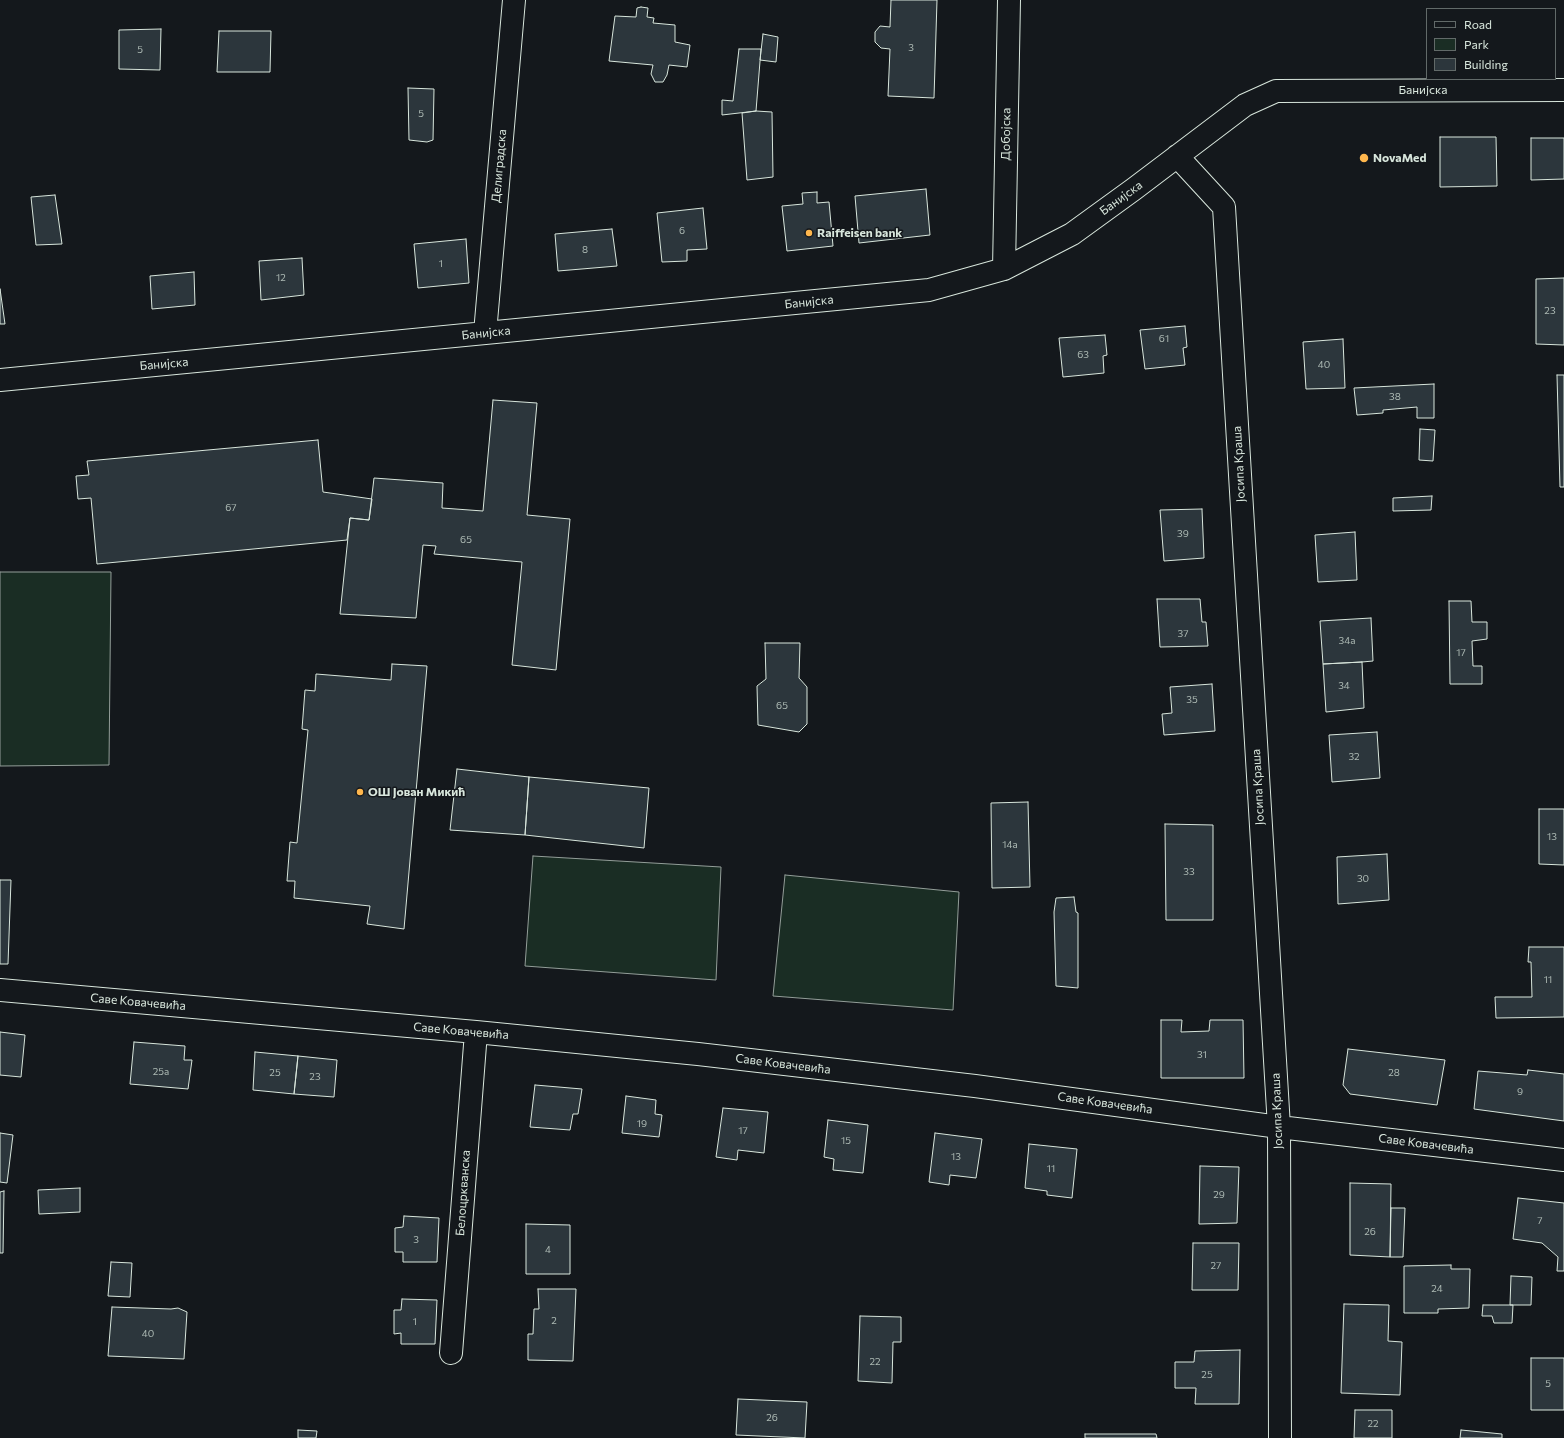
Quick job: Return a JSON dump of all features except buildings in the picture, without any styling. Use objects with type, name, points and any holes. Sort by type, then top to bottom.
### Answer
[{"type":"street","name":"Делиградска","points":[[484,333],[514,0]]},
{"type":"street","name":"Добојска","points":[[1004,269],[1008,0]]},
{"type":"street","name":"Банијска","points":[[0,380],[929,290],[1004,269],[1072,234],[1245,105],[1276,91],[1564,90]]},
{"type":"street","name":"Јосипа Краша","points":[[1177,156],[1224,207],[1279,1126],[1280,1438]]},
{"type":"street","name":"Саве Ковачевића","points":[[0,990],[476,1032],[698,1054],[975,1086],[1279,1126],[1564,1160]]},
{"type":"street","name":"Белоцркванска","points":[[451,1353],[476,1032]]},
{"type":"green space","points":[[0,572],[111,572],[109,765],[0,766]]},
{"type":"green space","points":[[533,856],[721,867],[716,980],[525,966]]},
{"type":"green space","points":[[785,875],[959,892],[953,1010],[773,996]]},
{"type":"place","name":"NovaMed","points":[[1364,158]]},
{"type":"place","name":"Raiffeisen bank","points":[[809,233]]},
{"type":"place","name":"ОШ Јован Микић","points":[[360,792]]}]
